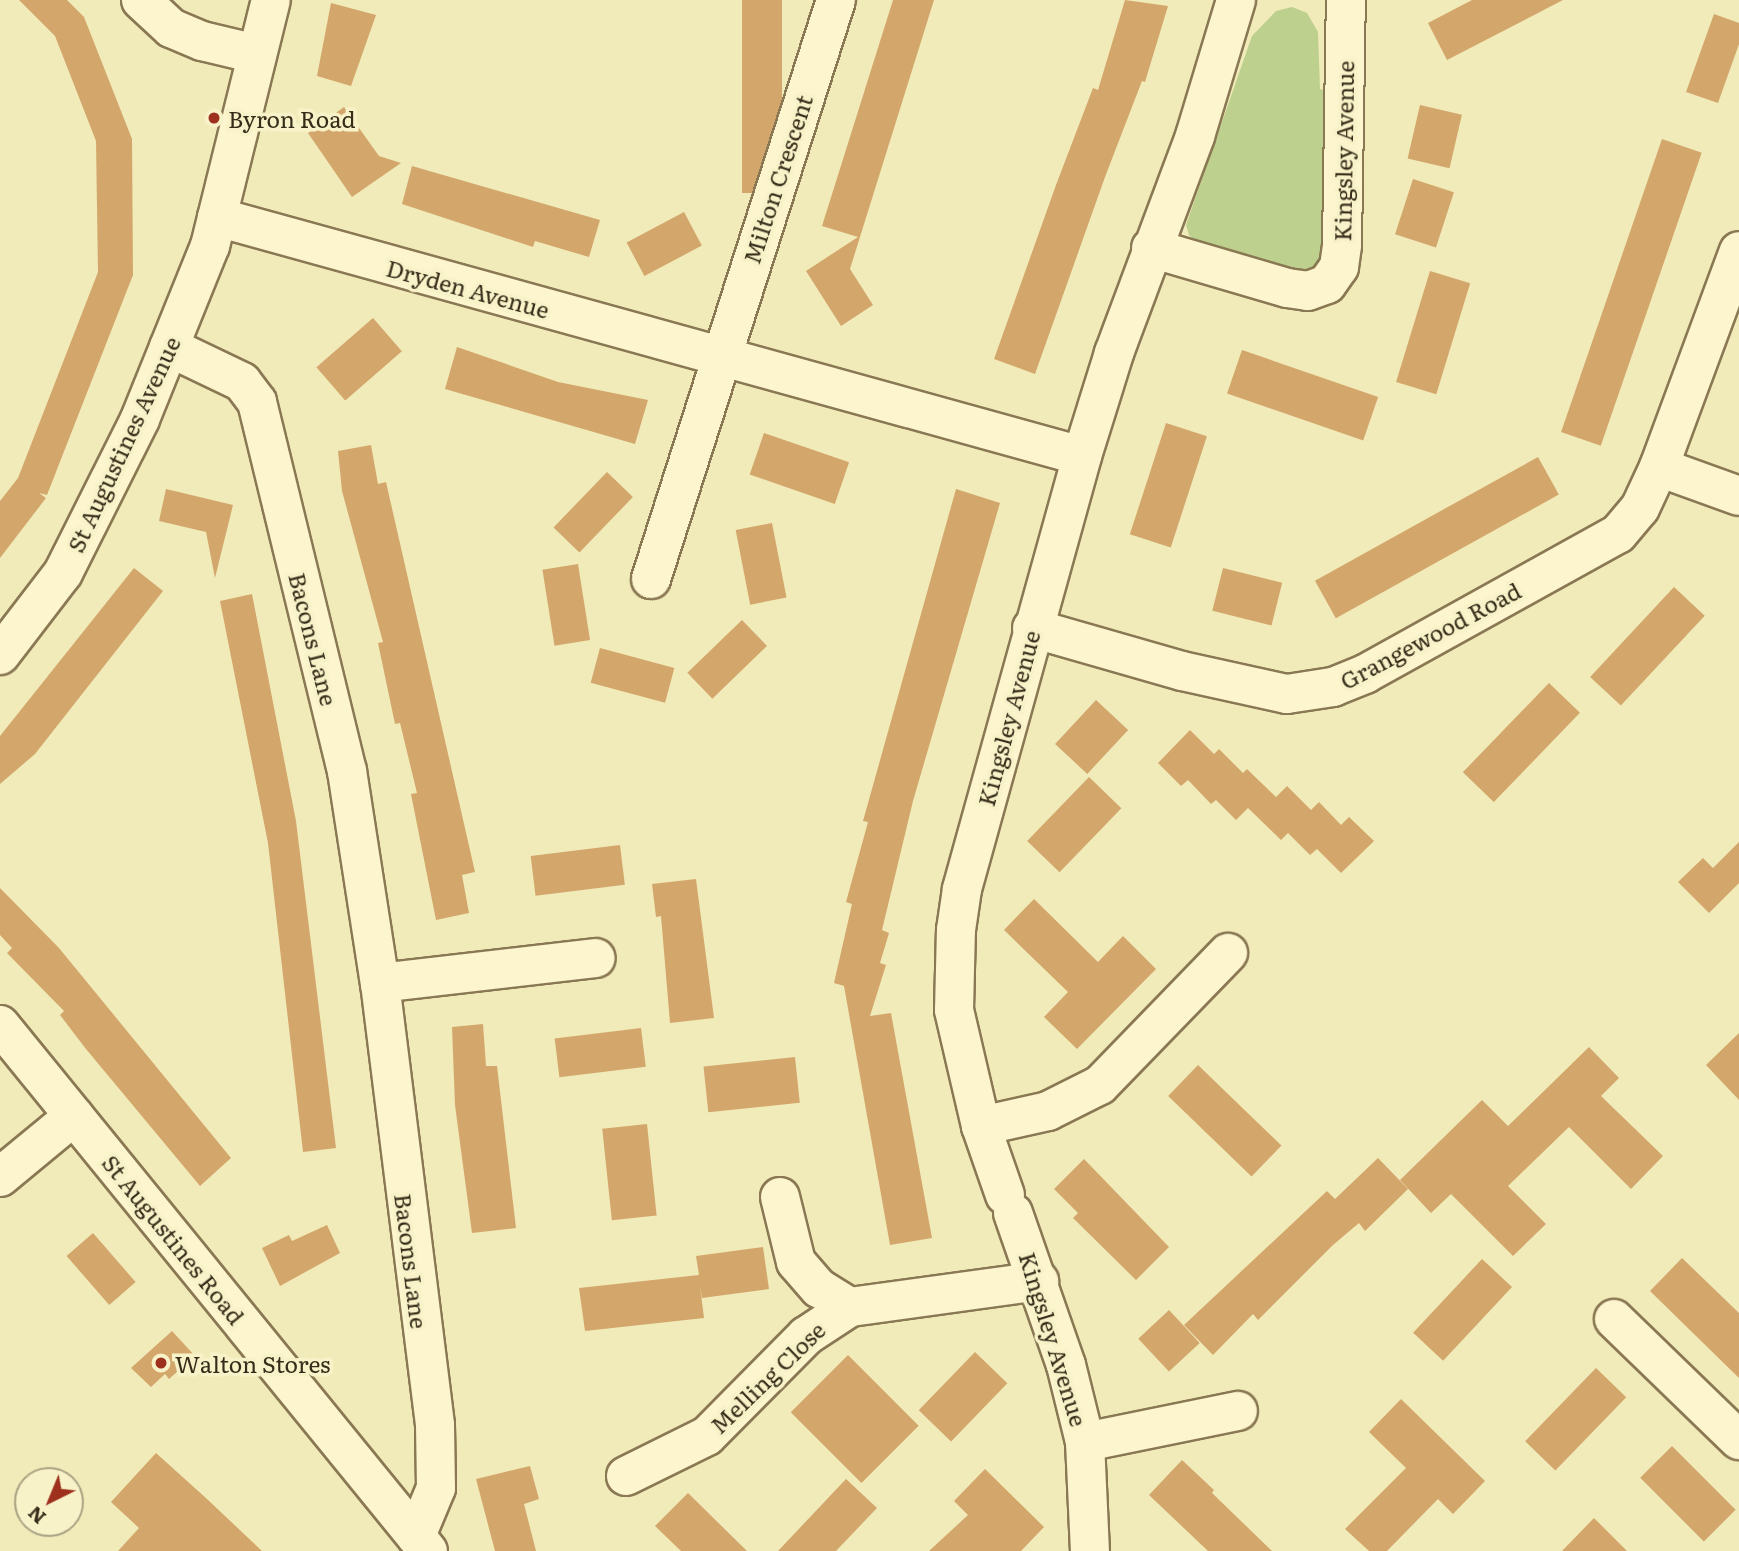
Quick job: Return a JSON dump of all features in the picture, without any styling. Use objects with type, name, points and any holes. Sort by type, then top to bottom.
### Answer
[{"type":"street","points":[[141,0],[172,28],[202,41],[257,54]]},
{"type":"street","points":[[217,217],[271,0]]},
{"type":"street","name":"Milton Crescent","points":[[720,358],[836,0]]},
{"type":"street","name":"Kingsley Avenue","points":[[1090,1551],[1085,1442],[1039,1281],[981,1126],[954,1010],[956,930],[962,889],[1032,628],[1082,456],[1151,248],[1195,136],[1236,0]]},
{"type":"street","name":"Kingsley Avenue","points":[[1151,248],[1287,288],[1308,291],[1327,284],[1339,267],[1342,245],[1346,0]]},
{"type":"street","name":"Dryden Avenue","points":[[217,217],[1082,456]]},
{"type":"street","name":"St Augustines Avenue","points":[[0,655],[63,573],[94,519],[169,347],[217,217]]},
{"type":"street","name":"Grangewood Road","points":[[1032,628],[1264,691],[1287,694],[1333,687],[1365,674],[1609,540],[1640,508],[1727,328],[1739,251]]},
{"type":"street","name":"Bacons Lane","points":[[169,347],[242,383],[257,402],[347,771],[380,983],[431,1406],[436,1488],[422,1543]]},
{"type":"street","points":[[651,579],[720,358]]},
{"type":"street","points":[[1659,467],[1739,496]]},
{"type":"street","points":[[981,1126],[1048,1111],[1100,1086],[1228,953]]},
{"type":"street","points":[[380,983],[596,958]]},
{"type":"street","name":"St Augustines Road","points":[[0,1025],[422,1543]]},
{"type":"street","points":[[0,1177],[74,1116]]},
{"type":"street","points":[[780,1197],[796,1262],[819,1288],[849,1307]]},
{"type":"street","name":"Melling Close","points":[[626,1476],[707,1436],[806,1336],[849,1307],[1039,1281]]},
{"type":"street","points":[[1614,1319],[1739,1440]]},
{"type":"street","points":[[1085,1442],[1238,1411]]},
{"type":"green space","points":[[1292,7],[1307,13],[1318,32],[1320,89],[1332,93],[1329,249],[1306,274],[1203,248],[1189,235],[1186,225],[1252,36],[1276,11]]},
{"type":"building","points":[[19,0],[67,0],[84,17],[132,139],[133,275],[47,495],[39,493],[46,498],[0,558],[0,501],[18,478],[98,272],[96,141],[55,36]]},
{"type":"building","points":[[742,0],[782,0],[782,193],[742,193]]},
{"type":"building","points":[[893,0],[934,0],[850,269],[873,305],[841,326],[806,271],[858,237],[822,226]]},
{"type":"building","points":[[1125,0],[1168,6],[1145,82],[1142,81],[1105,177],[1035,374],[994,359],[1093,88],[1098,90]]},
{"type":"building","points":[[1472,0],[1563,0],[1447,60],[1428,23]]},
{"type":"building","points":[[331,3],[376,15],[351,86],[317,76]]},
{"type":"building","points":[[1714,14],[1739,23],[1739,44],[1718,103],[1686,92]]},
{"type":"building","points":[[1420,105],[1462,115],[1450,168],[1408,159]]},
{"type":"building","points":[[344,107],[379,156],[401,163],[352,197],[308,133]]},
{"type":"building","points":[[1662,139],[1702,153],[1601,446],[1561,432]]},
{"type":"building","points":[[412,166],[600,220],[589,257],[535,241],[533,247],[402,204]]},
{"type":"building","points":[[1413,179],[1454,192],[1436,247],[1395,234]]},
{"type":"building","points":[[684,212],[702,246],[644,276],[627,243]]},
{"type":"building","points":[[1430,271],[1470,283],[1436,394],[1396,382]]},
{"type":"building","points":[[373,318],[402,351],[345,400],[316,367]]},
{"type":"building","points":[[457,347],[558,382],[648,400],[635,444],[445,389]]},
{"type":"building","points":[[1242,350],[1378,397],[1363,440],[1227,393]]},
{"type":"building","points":[[1166,423],[1207,436],[1171,548],[1130,534]]},
{"type":"building","points":[[764,433],[849,462],[835,504],[750,475]]},
{"type":"building","points":[[371,445],[378,484],[386,482],[475,872],[462,875],[469,913],[436,920],[411,794],[417,793],[400,723],[395,724],[378,643],[383,642],[342,491],[338,451]]},
{"type":"building","points":[[1538,457],[1559,495],[1336,618],[1315,581]]},
{"type":"building","points":[[607,472],[633,497],[579,552],[554,527]]},
{"type":"building","points":[[166,489],[233,505],[215,578],[206,532],[159,521]]},
{"type":"building","points":[[956,489],[1000,503],[913,801],[882,930],[889,933],[880,963],[886,965],[870,1016],[891,1013],[932,1238],[890,1245],[844,986],[834,983],[852,904],[846,902],[868,822],[863,821]]},
{"type":"building","points":[[772,523],[787,598],[750,605],[736,530]]},
{"type":"building","points":[[578,564],[590,640],[554,646],[542,570]]},
{"type":"building","points":[[134,568],[163,591],[35,754],[0,784],[0,736]]},
{"type":"building","points":[[1223,568],[1282,583],[1272,625],[1212,611]]},
{"type":"building","points":[[1674,587],[1705,616],[1621,706],[1590,677]]},
{"type":"building","points":[[252,594],[296,821],[336,1148],[303,1152],[268,843],[220,601]]},
{"type":"building","points":[[742,620],[767,646],[712,699],[687,673]]},
{"type":"building","points":[[600,648],[674,668],[665,703],[591,683]]},
{"type":"building","points":[[1549,683],[1580,713],[1494,802],[1463,772]]},
{"type":"building","points":[[1096,700],[1128,730],[1087,774],[1055,744]]},
{"type":"building","points":[[1190,730],[1214,754],[1219,749],[1243,773],[1247,769],[1276,797],[1287,786],[1311,810],[1319,802],[1341,825],[1349,817],[1374,841],[1341,873],[1317,849],[1310,855],[1288,833],[1281,840],[1248,808],[1236,820],[1216,800],[1211,804],[1188,780],[1181,786],[1158,763]]},
{"type":"building","points":[[1089,777],[1121,808],[1060,872],[1027,841]]},
{"type":"building","points":[[1739,842],[1739,883],[1709,913],[1678,882],[1703,858],[1713,868]]},
{"type":"building","points":[[620,845],[625,885],[536,896],[531,856]]},
{"type":"building","points":[[696,879],[714,1018],[670,1023],[661,916],[656,917],[652,884]]},
{"type":"building","points":[[0,888],[59,948],[231,1158],[200,1186],[86,1049],[60,1015],[64,1011],[7,953],[12,948],[0,935]]},
{"type":"building","points":[[1034,899],[1098,962],[1123,936],[1156,969],[1077,1049],[1044,1017],[1068,992],[1004,930]]},
{"type":"building","points":[[483,1024],[486,1066],[497,1066],[516,1228],[472,1233],[455,1105],[452,1027]]},
{"type":"building","points":[[641,1028],[646,1067],[559,1077],[555,1039]]},
{"type":"building","points":[[1739,1033],[1739,1100],[1706,1065]]},
{"type":"building","points":[[1589,1047],[1619,1078],[1601,1096],[1663,1156],[1631,1189],[1569,1127],[1508,1186],[1546,1224],[1513,1256],[1451,1194],[1431,1213],[1400,1180],[1482,1100],[1508,1126]]},
{"type":"building","points":[[795,1057],[800,1103],[708,1112],[704,1067]]},
{"type":"building","points":[[1198,1065],[1281,1146],[1252,1177],[1168,1096]]},
{"type":"building","points":[[647,1124],[657,1215],[612,1220],[602,1129]]},
{"type":"building","points":[[1378,1158],[1408,1189],[1365,1231],[1359,1223],[1333,1245],[1258,1320],[1253,1314],[1213,1355],[1184,1325],[1327,1191],[1335,1199]]},
{"type":"building","points":[[1084,1159],[1169,1247],[1136,1280],[1073,1218],[1078,1213],[1054,1189]]},
{"type":"building","points":[[327,1225],[340,1253],[280,1286],[262,1248],[289,1235],[292,1241]]},
{"type":"building","points":[[93,1233],[136,1282],[109,1305],[67,1256]]},
{"type":"building","points":[[763,1247],[769,1289],[702,1298],[700,1286],[704,1318],[585,1331],[579,1288],[699,1275],[696,1256]]},
{"type":"building","points":[[1682,1258],[1739,1313],[1739,1378],[1650,1291]]},
{"type":"building","points":[[1482,1259],[1512,1287],[1443,1361],[1413,1333]]},
{"type":"building","points":[[1169,1310],[1200,1343],[1169,1372],[1138,1339]]},
{"type":"building","name":"Walton Stores","points":[[172,1331],[195,1356],[169,1379],[165,1374],[151,1387],[131,1368]]},
{"type":"building","points":[[975,1352],[1007,1383],[951,1442],[919,1410]]},
{"type":"building","points":[[848,1355],[919,1426],[861,1483],[791,1412]]},
{"type":"building","points":[[1596,1368],[1626,1397],[1555,1471],[1525,1441]]},
{"type":"building","points":[[1401,1399],[1485,1481],[1453,1514],[1438,1499],[1387,1551],[1369,1551],[1345,1529],[1406,1468],[1369,1432]]},
{"type":"building","points":[[1672,1446],[1736,1510],[1704,1541],[1640,1478]]},
{"type":"building","points":[[156,1453],[262,1551],[118,1551],[139,1528],[111,1502]]},
{"type":"building","points":[[1182,1460],[1272,1551],[1208,1551],[1149,1495]]},
{"type":"building","points":[[530,1466],[539,1499],[524,1504],[536,1551],[495,1551],[476,1479]]},
{"type":"building","points":[[985,1469],[1044,1527],[1021,1551],[929,1551],[968,1515],[954,1501]]},
{"type":"building","points":[[846,1479],[877,1508],[836,1551],[778,1551]]},
{"type":"building","points":[[688,1493],[747,1551],[681,1551],[655,1526]]},
{"type":"building","points":[[1594,1518],[1627,1551],[1562,1551]]},
{"type":"place","name":"Byron Road","points":[[214,118]]},
{"type":"place","name":"Walton Stores","points":[[161,1363]]}]
